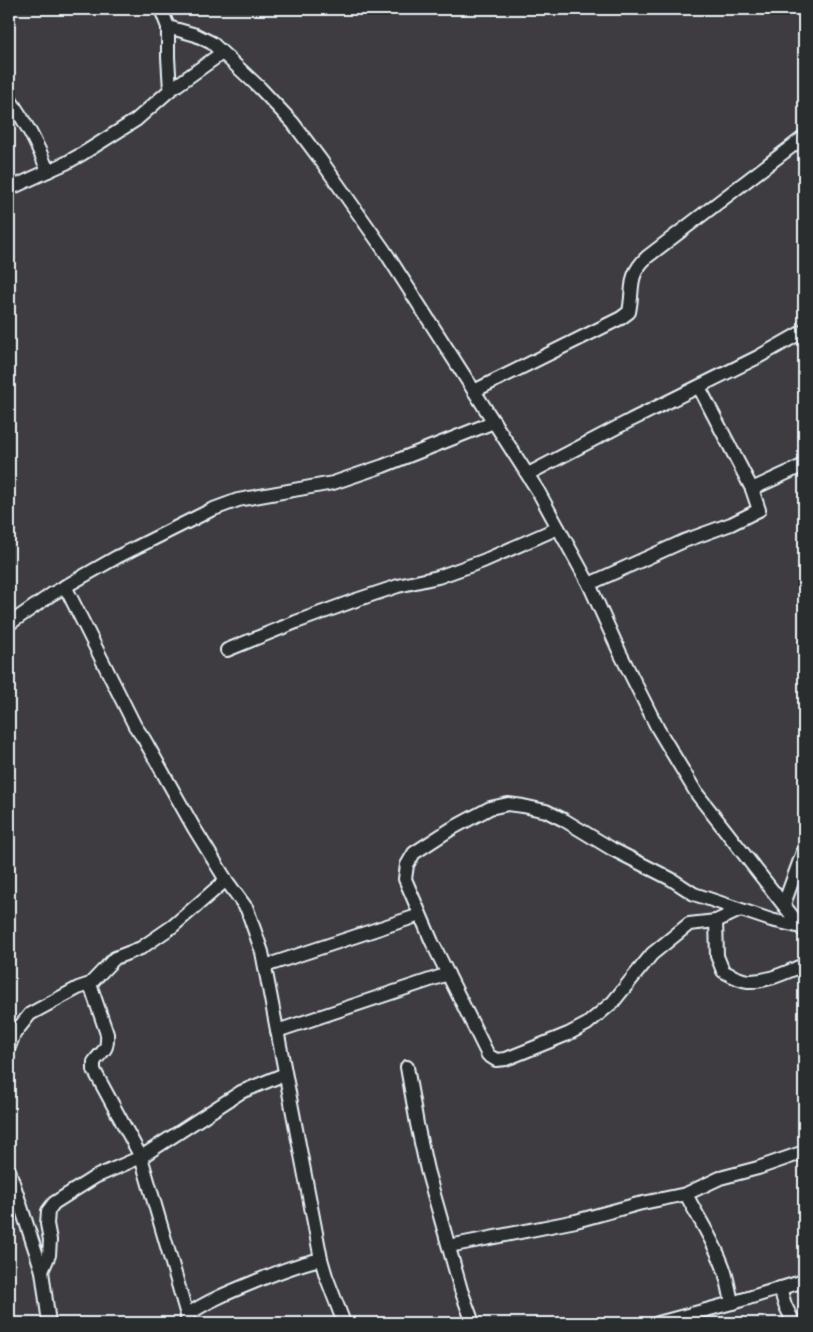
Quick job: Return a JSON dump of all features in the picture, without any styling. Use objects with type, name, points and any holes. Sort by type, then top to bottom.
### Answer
[{"type":"street","points":[[161,9],[168,27],[170,90]]},
{"type":"street","points":[[168,27],[196,35],[212,43],[260,88],[293,123],[320,159],[384,250],[528,474],[588,584],[658,729],[697,794],[803,929]]},
{"type":"street","points":[[9,189],[66,163],[136,120],[170,90],[222,53]]},
{"type":"street","points":[[9,98],[25,122],[48,171]]},
{"type":"street","points":[[474,391],[622,318],[629,312],[631,285],[634,274],[647,257],[804,137]]},
{"type":"street","points":[[528,474],[758,357],[804,331]]},
{"type":"street","points":[[588,584],[760,510],[752,489],[699,387]]},
{"type":"street","points":[[9,624],[52,594],[117,556],[211,510],[238,500],[333,483],[494,422]]},
{"type":"street","points":[[752,489],[804,465]]},
{"type":"street","points":[[228,650],[356,600],[398,586],[438,577],[483,561],[558,528]]},
{"type":"street","points":[[65,586],[135,726],[194,828],[226,880],[247,909],[265,966],[321,1259],[344,1323]]},
{"type":"street","points":[[740,910],[716,921],[689,924],[652,954],[613,1002],[587,1024],[568,1034],[506,1059],[496,1060],[488,1055],[420,915],[405,879],[407,865],[414,853],[451,829],[490,808],[508,804],[546,812],[564,820],[612,849],[671,879],[694,894],[803,929]]},
{"type":"street","points":[[784,904],[804,849]]},
{"type":"street","points":[[9,1047],[14,1034],[30,1014],[78,988],[90,984],[115,958],[141,948],[173,926],[226,880]]},
{"type":"street","points":[[265,966],[420,915]]},
{"type":"street","points":[[716,921],[717,956],[723,971],[747,981],[765,980],[804,965]]},
{"type":"street","points":[[277,1031],[448,974]]},
{"type":"street","points":[[90,984],[107,1034],[106,1049],[94,1062],[94,1070],[141,1157],[187,1319]]},
{"type":"street","points":[[407,1067],[427,1170],[461,1290],[473,1323]]},
{"type":"street","points":[[42,1270],[49,1255],[48,1212],[54,1202],[95,1176],[141,1157],[241,1092],[285,1074]]},
{"type":"street","points":[[449,1246],[576,1221],[638,1204],[686,1194],[720,1178],[758,1168],[804,1152]]},
{"type":"street","points":[[9,1170],[42,1270],[49,1323]]},
{"type":"street","points":[[686,1194],[714,1245],[725,1272],[732,1303]]},
{"type":"street","points":[[187,1319],[196,1309],[235,1290],[291,1267],[321,1259]]},
{"type":"street","points":[[658,1323],[804,1281]]},
{"type":"street","points":[[780,1288],[794,1323]]}]
